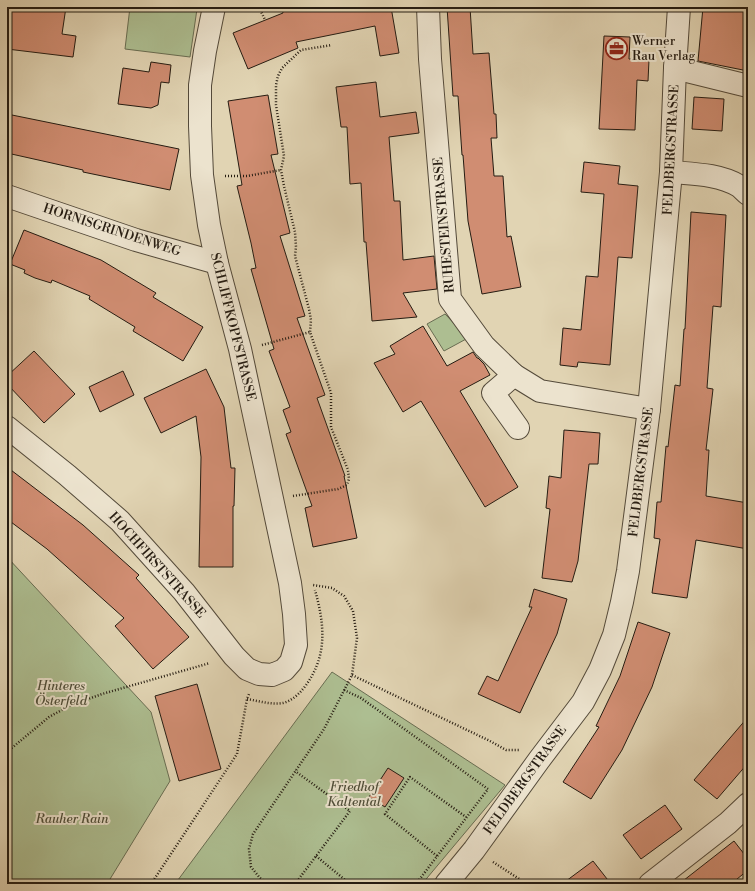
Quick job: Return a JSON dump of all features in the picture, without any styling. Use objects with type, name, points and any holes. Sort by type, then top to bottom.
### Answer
[{"type":"street","name":"SCHLIFFKOPFSTRASSE","points":[[214,7],[200,85],[202,175],[209,225],[217,263],[240,349],[290,583],[294,614],[296,645],[290,662],[284,670],[272,675],[259,674]]},
{"type":"street","name":"RUHESTEINSTRASSE","points":[[428,7],[430,59],[450,299],[484,346],[514,375],[540,391],[649,409]]},
{"type":"street","name":"FELDBERGSTRASSE","points":[[446,884],[474,850],[582,702],[600,670],[614,635],[628,571],[649,409],[671,172],[679,7]]},
{"type":"street","points":[[675,68],[748,86]]},
{"type":"street","points":[[671,172],[699,174],[722,179],[739,186],[748,194]]},
{"type":"street","name":"HORNISGRINDENWEG","points":[[7,196],[136,240],[217,263]]},
{"type":"street","points":[[514,375],[494,393],[518,428]]},
{"type":"street","name":"HOCHFIRSTSTRASSE","points":[[7,427],[67,475],[120,522],[184,592],[234,656],[247,669],[259,674]]},
{"type":"street","points":[[650,884],[728,823],[748,804]]},
{"type":"path","points":[[259,7],[265,20]]},
{"type":"path","points":[[303,494],[338,489],[347,486],[349,480],[348,470],[331,427],[331,393],[310,332],[311,320],[309,309],[294,256],[296,247],[295,232],[281,170],[284,156],[276,105],[276,85],[282,68],[301,50],[332,45]]},
{"type":"path","points":[[247,176],[281,170]]},
{"type":"path","points":[[278,340],[310,332]]},
{"type":"path","points":[[268,884],[260,878],[251,867],[249,849],[253,834],[324,728],[352,674],[357,638],[353,611],[344,596],[332,588],[290,583]]},
{"type":"path","points":[[318,599],[319,604]]},
{"type":"path","points":[[7,752],[49,716],[70,706],[102,694],[234,656]]},
{"type":"path","points":[[151,884],[237,754],[247,698],[259,674]]},
{"type":"path","points":[[352,674],[506,750]]},
{"type":"path","points":[[344,690],[362,698],[488,788],[416,884]]},
{"type":"path","points":[[295,884],[350,811],[296,771]]},
{"type":"path","points":[[437,856],[385,814],[410,777],[466,817]]},
{"type":"path","points":[[474,850],[527,884]]},
{"type":"path","points":[[316,856],[350,884]]},
{"type":"green space","points":[[130,7],[181,7],[197,9],[190,57],[125,49]]},
{"type":"green space","points":[[445,314],[468,338],[444,351],[427,324]]},
{"type":"green space","points":[[7,557],[151,712],[170,781],[107,884],[7,884]]},
{"type":"green space","name":"Friedhof Kaltental","points":[[332,672],[505,785],[422,884],[175,884]]},
{"type":"building","points":[[7,7],[66,7],[62,34],[76,36],[73,57],[7,49]]},
{"type":"building","points":[[282,7],[391,7],[399,53],[380,56],[375,26],[296,42],[298,48],[248,69],[233,33],[283,13]]},
{"type":"building","points":[[447,7],[470,7],[473,54],[489,53],[494,114],[496,114],[497,138],[491,138],[494,176],[503,176],[507,237],[511,236],[521,287],[482,294],[468,221],[458,96],[453,96]]},
{"type":"building","points":[[703,7],[748,7],[748,71],[698,61]]},
{"type":"building","points":[[604,36],[630,37],[629,59],[649,60],[648,81],[637,80],[635,130],[599,129]]},
{"type":"building","points":[[151,62],[171,65],[169,83],[161,82],[158,105],[151,108],[118,104],[123,68],[149,72]]},
{"type":"building","points":[[376,82],[380,117],[416,112],[419,133],[389,137],[394,201],[400,201],[403,260],[434,256],[437,289],[403,293],[417,317],[372,321],[366,242],[364,242],[361,183],[350,184],[347,127],[341,127],[336,87]]},
{"type":"building","points":[[268,95],[278,154],[271,155],[290,233],[280,236],[305,316],[297,318],[325,395],[317,398],[345,476],[357,538],[313,547],[305,508],[312,506],[286,434],[291,432],[283,410],[290,407],[269,351],[274,349],[251,269],[256,268],[237,186],[242,185],[228,101]]},
{"type":"building","points":[[694,97],[724,99],[722,131],[692,129]]},
{"type":"building","points":[[7,114],[179,149],[170,190],[83,172],[83,170],[7,153]]},
{"type":"building","points":[[584,162],[620,166],[618,184],[638,186],[632,258],[618,257],[610,365],[578,362],[577,367],[560,365],[563,328],[581,330],[586,276],[598,277],[604,194],[581,192]]},
{"type":"building","points":[[691,212],[726,215],[721,307],[713,306],[707,388],[713,389],[706,450],[709,450],[706,496],[748,503],[748,549],[696,540],[687,598],[652,593],[660,539],[654,538],[657,502],[661,502],[666,446],[668,447],[675,385],[680,386],[685,329]]},
{"type":"building","points":[[24,230],[101,260],[156,293],[153,297],[203,327],[183,361],[133,331],[135,327],[89,299],[90,296],[52,280],[51,283],[35,278],[24,273],[25,270],[10,264]]},
{"type":"building","points":[[423,326],[447,366],[473,352],[484,364],[490,375],[460,391],[518,487],[485,507],[421,401],[403,412],[374,363],[395,354],[390,346]]},
{"type":"building","points":[[34,351],[75,394],[44,423],[7,384],[7,376]]},
{"type":"building","points":[[206,369],[224,407],[231,468],[235,468],[233,506],[233,567],[199,567],[201,457],[196,416],[161,433],[144,398]]},
{"type":"building","points":[[123,371],[134,395],[100,412],[89,387]]},
{"type":"building","points":[[564,430],[600,433],[598,464],[589,464],[578,561],[572,582],[542,578],[550,509],[546,508],[549,476],[561,478]]},
{"type":"building","points":[[7,467],[83,525],[139,575],[136,578],[189,637],[153,669],[115,626],[124,618],[47,549],[7,519]]},
{"type":"building","points":[[534,589],[567,599],[557,634],[520,713],[478,694],[487,676],[498,681],[532,607],[529,607]]},
{"type":"building","points":[[638,622],[670,633],[652,687],[622,750],[591,799],[563,782],[599,727],[596,726],[620,676]]},
{"type":"building","points":[[197,684],[221,769],[179,781],[155,696]]},
{"type":"building","points":[[748,717],[748,763],[717,799],[694,780]]},
{"type":"building","points":[[388,768],[404,778],[385,807],[369,797]]},
{"type":"building","points":[[665,805],[682,829],[641,859],[623,835]]},
{"type":"building","points":[[734,841],[748,859],[748,870],[731,884],[679,884]]},
{"type":"building","points":[[593,861],[611,884],[562,884]]},
{"type":"place","name":"Werner Rau Verlag","points":[[616,48]]},
{"type":"park label","name":"Hinteres Österfeld","points":[[61,694]]},
{"type":"park label","name":"Rauher Rain","points":[[72,819]]}]
